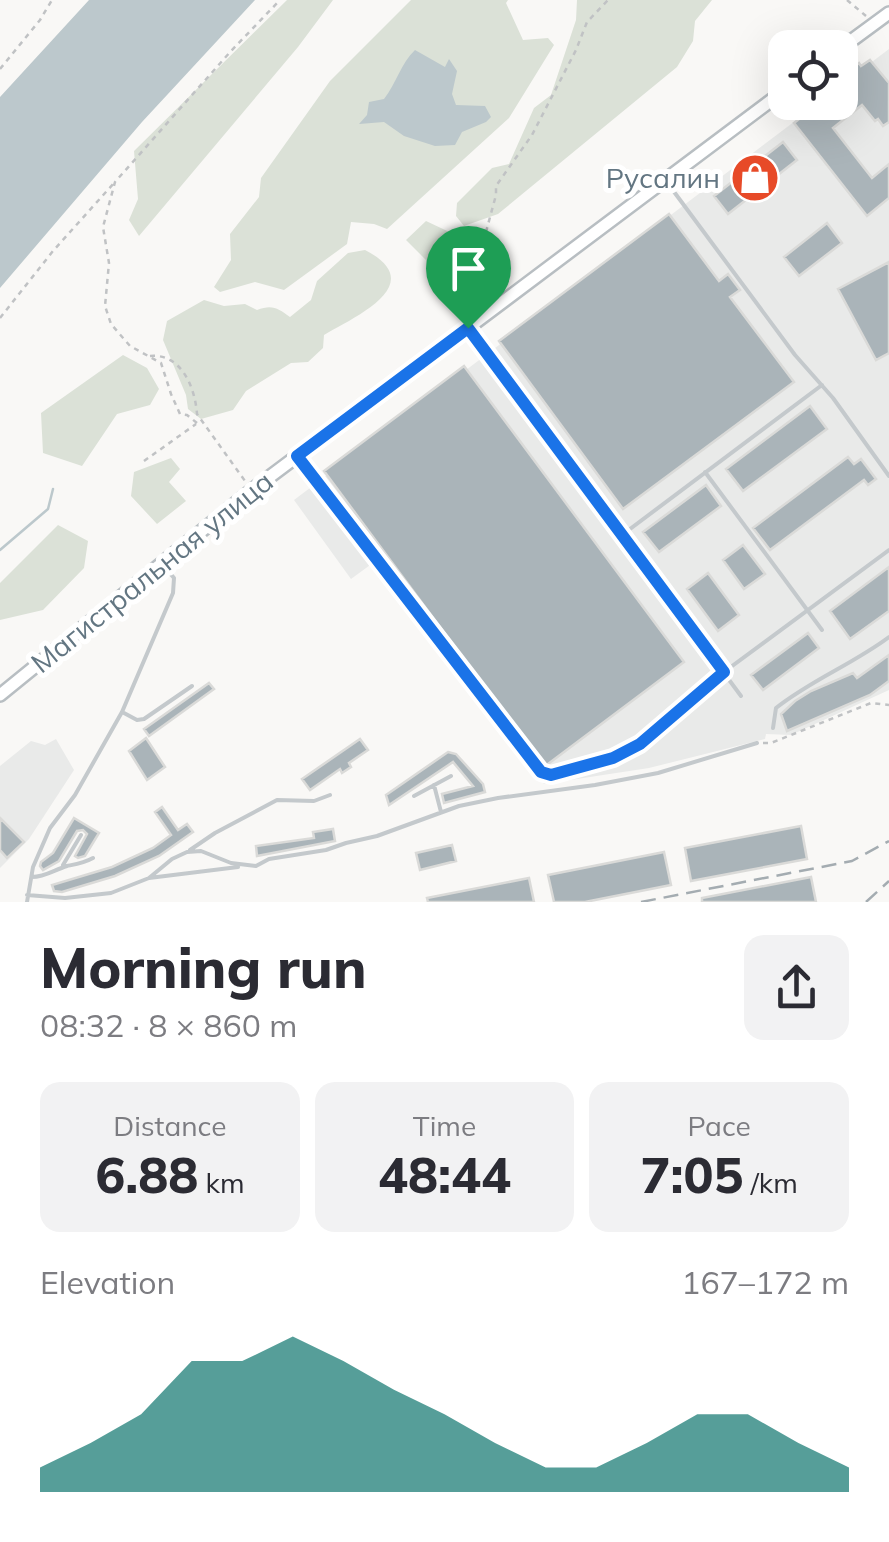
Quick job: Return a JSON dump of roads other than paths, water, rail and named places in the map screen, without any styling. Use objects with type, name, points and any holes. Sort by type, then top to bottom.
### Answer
[{"type":"main road","points":[[858,36],[889,13]]},
{"type":"main road","name":"Магистральная улица","points":[[0,696],[252,490],[768,103]]},
{"type":"lane","points":[[665,179],[889,476]]},
{"type":"lane","points":[[484,238],[469,290],[468,328],[741,696]]},
{"type":"lane","points":[[622,534],[822,385]]},
{"type":"lane","points":[[297,456],[546,775],[613,758],[640,744],[724,672],[889,550]]},
{"type":"lane","points":[[705,472],[822,630]]},
{"type":"lane","points":[[161,562],[174,578],[173,593],[122,712],[76,795],[50,828],[27,899],[111,893],[148,878],[256,866],[268,859],[326,850],[377,836],[459,806],[658,773],[757,744]]},
{"type":"lane","points":[[772,728],[776,708],[796,692],[867,654],[889,637]]},
{"type":"lane","points":[[122,712],[137,720],[144,719],[192,686]]},
{"type":"lane","points":[[414,796],[451,776]]},
{"type":"lane","points":[[434,785],[441,812]]},
{"type":"lane","points":[[148,878],[172,859],[276,800],[314,800],[330,795]]},
{"type":"lane","points":[[62,868],[81,835]]},
{"type":"lane","points":[[187,852],[201,851],[244,866]]},
{"type":"lane","points":[[31,878],[93,858]]},
{"type":"waterway","points":[[0,550],[48,509],[53,489]]},
{"type":"railway","points":[[641,902],[852,861],[889,841]]},
{"type":"railway","points":[[866,902],[889,881]]},
{"type":"place","name":"Русалин","points":[[755,178]]}]
